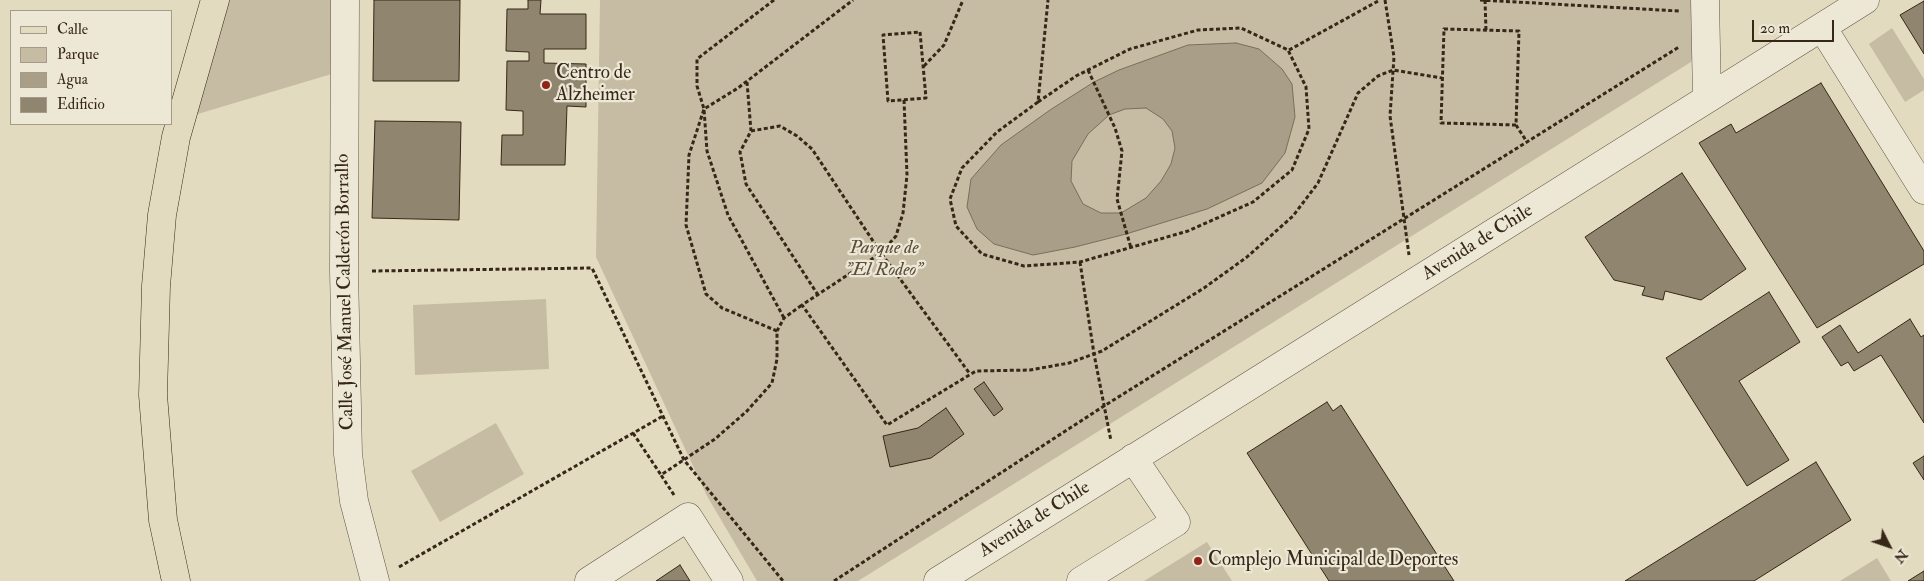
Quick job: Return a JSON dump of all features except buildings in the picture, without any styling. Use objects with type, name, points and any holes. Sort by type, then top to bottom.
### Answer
[{"type":"main road","points":[[176,581],[163,520],[153,395],[156,286],[162,215],[176,137],[215,0]]},
{"type":"street","name":"Calle José Manuel Calderón Borrallo","points":[[345,0],[344,271],[348,454],[354,501],[375,581]]},
{"type":"street","name":"Avenida de Chile","points":[[938,581],[1864,0]]},
{"type":"street","points":[[1705,14],[1707,98]]},
{"type":"street","points":[[1822,26],[1924,190]]},
{"type":"street","points":[[1082,581],[1176,522],[1125,463]]},
{"type":"street","points":[[589,581],[688,517],[729,581]]},
{"type":"path","points":[[774,0],[697,59],[697,86],[704,110],[707,151],[728,214],[784,318]]},
{"type":"path","points":[[777,331],[722,308],[706,294],[686,225],[689,155],[704,110],[747,81],[853,0]]},
{"type":"path","points":[[923,67],[944,45],[963,0]]},
{"type":"path","points":[[1038,102],[1048,0]]},
{"type":"path","points":[[1288,50],[1380,0]]},
{"type":"path","points":[[1385,0],[1394,57],[1390,116],[1403,219],[1414,283]]},
{"type":"path","points":[[1480,0],[1705,14]]},
{"type":"path","points":[[1485,0],[1486,30]]},
{"type":"path","points":[[834,581],[1104,406],[1527,142],[1705,14]]},
{"type":"path","points":[[1241,28],[1288,50],[1306,86],[1309,129],[1292,170],[1253,202],[1188,231],[1080,262],[1024,266],[982,254],[956,226],[950,199],[962,168],[997,132],[1076,76],[1088,70],[1130,49],[1198,30],[1241,28]]},
{"type":"path","points":[[1516,125],[1441,122],[1444,29],[1519,31],[1516,125],[1527,142]]},
{"type":"path","points":[[920,32],[926,98],[904,100],[888,101],[883,35],[920,32]]},
{"type":"path","points":[[1088,70],[1109,115],[1122,151],[1116,199],[1130,248]]},
{"type":"path","points":[[802,306],[887,425],[976,371],[1030,370],[1069,363],[1102,351],[1204,288],[1247,257],[1293,216],[1318,184],[1358,93],[1378,76],[1393,70],[1442,78]]},
{"type":"path","points":[[747,81],[751,131],[740,152],[746,184],[818,295]]},
{"type":"path","points":[[661,475],[715,439],[741,416],[772,383],[777,359],[777,331],[784,318],[881,253],[896,236],[903,213],[907,176],[904,100]]},
{"type":"path","points":[[751,131],[780,126],[797,136],[812,149],[881,253],[970,374]]},
{"type":"path","points":[[1080,262],[1104,406],[1125,463]]},
{"type":"path","points":[[344,271],[592,268],[684,460],[782,581]]},
{"type":"path","points":[[375,581],[663,416]]},
{"type":"path","points":[[633,433],[688,517]]},
{"type":"green space","points":[[215,0],[345,0],[345,70],[181,119]]},
{"type":"green space","name":"Parque de \"El Rodeo\"","points":[[600,0],[1691,0],[1693,54],[1691,62],[858,581],[757,581],[707,496],[596,257]]},
{"type":"green space","points":[[1892,28],[1924,79],[1924,90],[1905,102],[1869,44]]},
{"type":"green space","points":[[546,299],[549,369],[415,375],[413,305]]},
{"type":"green space","points":[[496,423],[524,474],[440,522],[411,471]]},
{"type":"green space","name":"Complejo Municipal de Deportes","points":[[1207,542],[1232,581],[1144,581]]},
{"type":"green space","points":[[1877,558],[1891,581],[1840,581]]},
{"type":"water","points":[[1236,43],[1259,49],[1282,69],[1292,84],[1295,117],[1285,153],[1262,183],[1207,209],[1126,234],[1033,255],[994,244],[977,229],[967,207],[971,179],[1001,145],[1094,82],[1119,70],[1188,45]],"holes":[[[1146,108],[1163,119],[1172,131],[1175,148],[1171,164],[1161,181],[1146,198],[1121,213],[1101,213],[1083,204],[1071,181],[1072,161],[1088,134],[1109,115],[1125,109]]]},
{"type":"place","name":"Centro de Alzheimer","points":[[546,85]]},
{"type":"place","name":"Complejo Municipal de Deportes","points":[[1198,561]]}]
